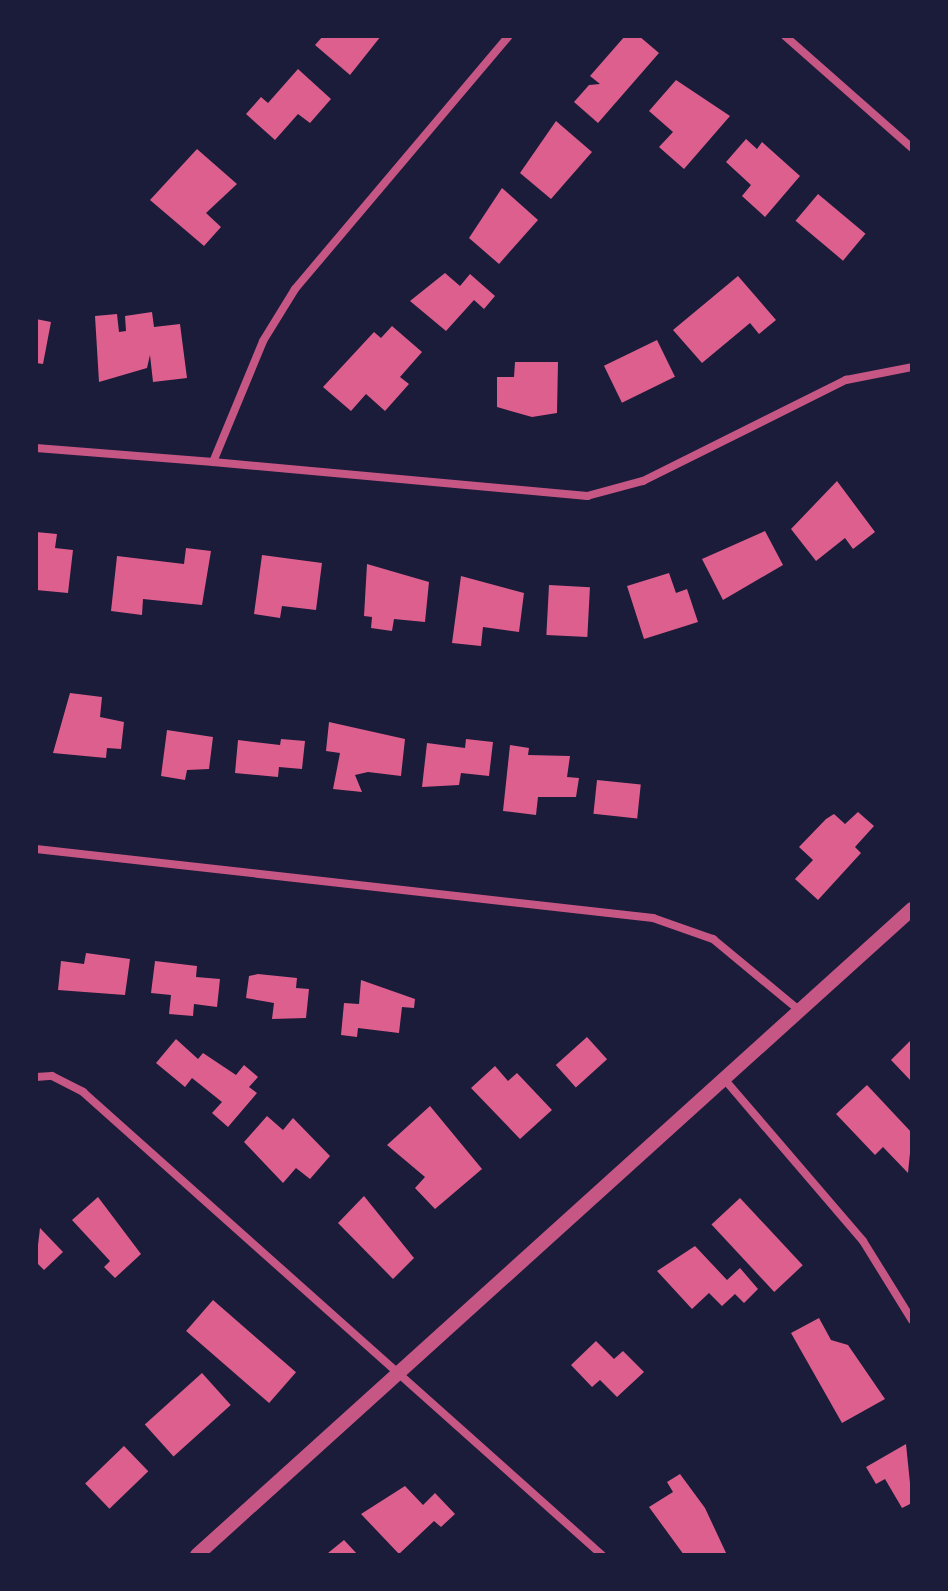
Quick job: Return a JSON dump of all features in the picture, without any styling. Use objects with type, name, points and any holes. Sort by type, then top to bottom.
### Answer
[{"type":"street","points":[[213,462],[263,341],[295,289],[509,36]]},
{"type":"street","points":[[785,36],[912,148]]},
{"type":"street","points":[[36,448],[587,496],[643,481],[846,380],[912,367]]},
{"type":"street","points":[[36,849],[653,918],[713,939],[801,1012]]},
{"type":"street","points":[[197,1555],[912,909]]},
{"type":"street","points":[[36,1077],[52,1076],[83,1092],[602,1555]]},
{"type":"street","points":[[725,1080],[832,1201],[912,1320]]},
{"type":"building","points":[[323,36],[381,36],[350,75],[315,45]]},
{"type":"building","points":[[625,36],[639,36],[659,53],[598,123],[574,102],[589,85],[600,84],[590,76]]},
{"type":"building","points":[[298,69],[331,99],[310,123],[298,114],[275,140],[246,114],[261,97],[268,103]]},
{"type":"building","points":[[676,80],[730,116],[684,169],[659,147],[673,132],[649,111]]},
{"type":"building","points":[[556,121],[592,152],[551,199],[520,173]]},
{"type":"building","points":[[746,139],[757,149],[762,142],[800,176],[765,217],[742,196],[751,185],[726,162]]},
{"type":"building","points":[[197,149],[237,184],[206,213],[221,227],[204,246],[150,200]]},
{"type":"building","points":[[502,188],[538,220],[499,264],[469,238]]},
{"type":"building","points":[[818,194],[865,234],[843,261],[796,221]]},
{"type":"building","points":[[445,273],[460,286],[470,274],[495,296],[484,309],[474,300],[446,331],[410,301]]},
{"type":"building","points":[[738,276],[776,320],[759,334],[750,323],[702,363],[673,330]]},
{"type":"building","points":[[152,312],[154,327],[180,324],[187,378],[153,382],[150,355],[147,368],[99,382],[95,316],[117,314],[119,332],[126,331],[125,316]]},
{"type":"building","points":[[36,319],[51,322],[43,364],[36,363]]},
{"type":"building","points":[[392,326],[422,352],[400,377],[409,384],[385,411],[366,394],[351,411],[323,387],[374,332],[381,338]]},
{"type":"building","points":[[657,340],[675,377],[622,403],[604,366]]},
{"type":"building","points":[[515,362],[558,362],[557,413],[532,417],[497,407],[497,377],[514,377]]},
{"type":"building","points":[[837,481],[875,532],[853,549],[845,538],[816,561],[791,529]]},
{"type":"building","points":[[765,531],[783,565],[723,600],[702,559]]},
{"type":"building","points":[[36,532],[57,534],[55,548],[73,550],[68,593],[36,590]]},
{"type":"building","points":[[186,548],[211,551],[202,605],[143,599],[142,615],[111,611],[117,556],[184,564]]},
{"type":"building","points":[[262,555],[322,563],[316,610],[282,606],[280,618],[254,614]]},
{"type":"building","points":[[367,564],[429,582],[425,622],[394,619],[392,631],[371,628],[372,617],[364,616]]},
{"type":"building","points":[[669,573],[676,593],[687,589],[698,622],[644,639],[627,586]]},
{"type":"building","points":[[461,576],[524,593],[519,632],[483,627],[481,646],[452,643]]},
{"type":"building","points":[[549,585],[590,587],[587,637],[546,635]]},
{"type":"building","points":[[70,693],[102,697],[100,717],[124,722],[121,749],[107,748],[106,758],[53,753]]},
{"type":"building","points":[[329,722],[405,739],[401,776],[368,772],[355,775],[362,792],[333,789],[340,753],[326,751]]},
{"type":"building","points":[[167,730],[213,737],[209,769],[187,770],[185,780],[161,776]]},
{"type":"building","points":[[281,739],[305,741],[302,769],[279,767],[278,777],[235,773],[238,740],[280,745]]},
{"type":"building","points":[[466,739],[493,742],[489,776],[461,773],[459,785],[422,787],[427,743],[465,748]]},
{"type":"building","points":[[510,745],[529,748],[528,755],[570,756],[567,777],[579,778],[576,797],[538,797],[536,815],[503,811]]},
{"type":"building","points":[[597,780],[641,785],[637,818],[593,814]]},
{"type":"building","points":[[858,812],[874,826],[855,847],[861,853],[818,900],[795,879],[813,860],[799,847],[834,814],[845,824]]},
{"type":"building","points":[[86,953],[130,959],[125,995],[58,990],[61,961],[84,964]]},
{"type":"building","points":[[155,961],[197,966],[196,977],[220,979],[217,1007],[194,1004],[193,1016],[169,1014],[171,995],[151,993]]},
{"type":"building","points":[[249,976],[297,978],[296,988],[309,989],[306,1018],[272,1019],[274,1003],[246,998]]},
{"type":"building","points":[[361,980],[415,999],[414,1008],[402,1007],[399,1033],[358,1028],[357,1037],[341,1035],[344,1003],[359,1004]]},
{"type":"building","points":[[587,1037],[607,1059],[576,1087],[556,1065]]},
{"type":"building","points":[[176,1039],[198,1059],[203,1053],[236,1075],[244,1065],[258,1077],[249,1087],[257,1093],[228,1127],[212,1113],[222,1102],[192,1078],[185,1087],[156,1063]]},
{"type":"building","points":[[912,1039],[912,1082],[891,1060]]},
{"type":"building","points":[[495,1066],[508,1081],[517,1073],[552,1110],[520,1139],[471,1088]]},
{"type":"building","points":[[867,1085],[912,1133],[908,1173],[883,1147],[875,1155],[836,1114]]},
{"type":"building","points":[[430,1106],[482,1169],[435,1209],[415,1188],[425,1177],[387,1145]]},
{"type":"building","points":[[267,1116],[283,1130],[293,1118],[330,1156],[310,1179],[296,1168],[283,1183],[244,1142]]},
{"type":"building","points":[[364,1196],[414,1258],[393,1279],[338,1223]]},
{"type":"building","points":[[98,1197],[141,1254],[115,1278],[104,1267],[110,1261],[72,1220]]},
{"type":"building","points":[[740,1198],[803,1265],[774,1292],[711,1225]]},
{"type":"building","points":[[40,1228],[63,1252],[44,1270],[36,1262]]},
{"type":"building","points":[[695,1246],[727,1280],[740,1268],[758,1289],[744,1303],[735,1294],[722,1306],[709,1293],[692,1309],[657,1271]]},
{"type":"building","points":[[213,1300],[296,1372],[269,1403],[186,1331]]},
{"type":"building","points":[[819,1318],[831,1340],[848,1345],[885,1399],[842,1423],[791,1333]]},
{"type":"building","points":[[596,1341],[614,1359],[623,1351],[644,1372],[617,1397],[600,1380],[592,1387],[571,1365]]},
{"type":"building","points":[[202,1373],[231,1405],[174,1456],[145,1425]]},
{"type":"building","points":[[906,1444],[912,1503],[902,1508],[885,1479],[876,1484],[866,1467]]},
{"type":"building","points":[[124,1446],[148,1471],[109,1509],[85,1484]]},
{"type":"building","points":[[680,1474],[705,1508],[727,1555],[684,1555],[649,1507],[673,1492],[667,1482]]},
{"type":"building","points":[[405,1486],[423,1505],[435,1493],[455,1514],[441,1527],[434,1521],[399,1554],[361,1514]]},
{"type":"building","points":[[344,1540],[358,1555],[319,1555],[328,1553]]}]
